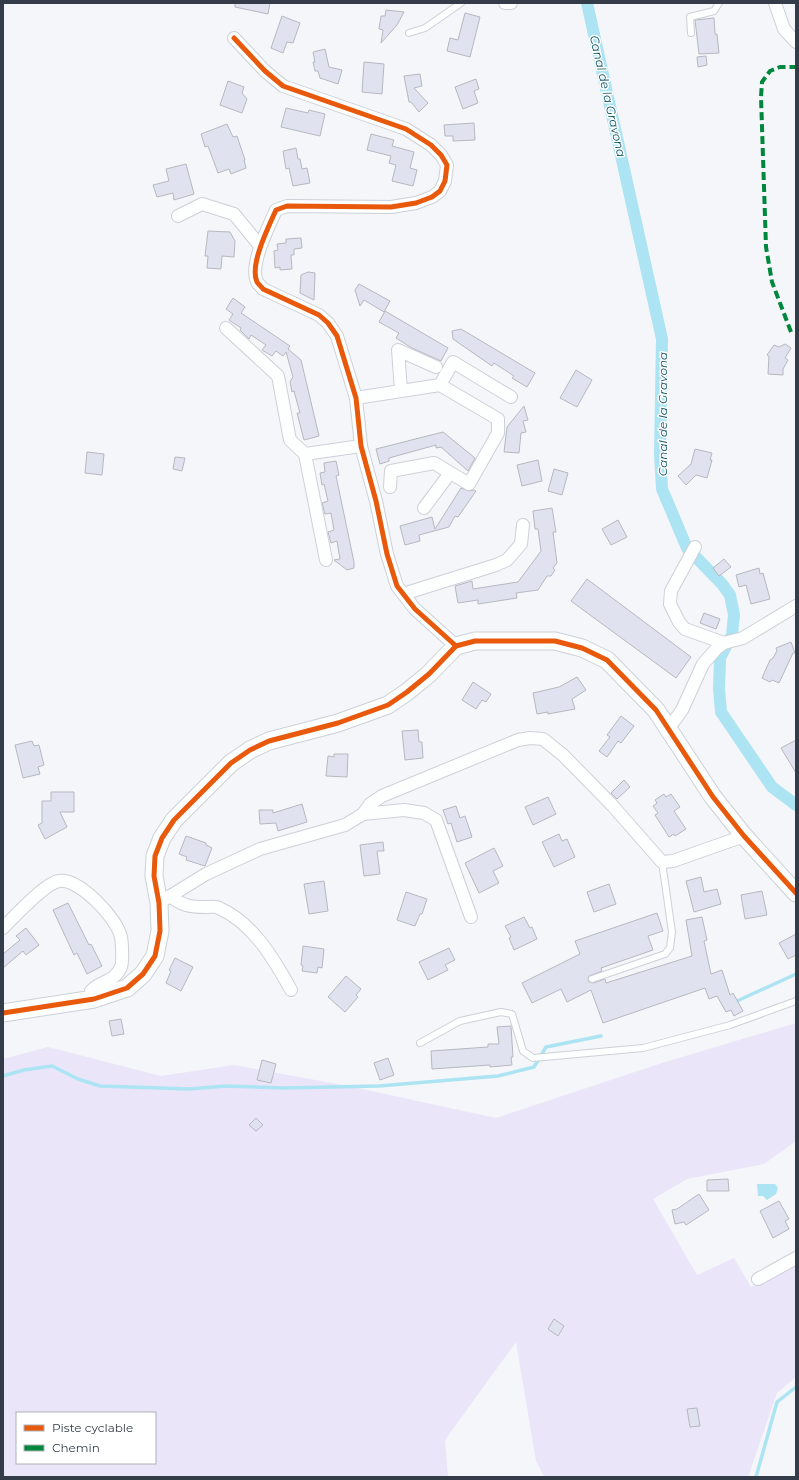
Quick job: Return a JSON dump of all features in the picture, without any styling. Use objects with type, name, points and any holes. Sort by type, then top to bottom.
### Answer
[{"type":"street","points":[[505,3],[511,3]]},
{"type":"street","points":[[775,3],[784,29],[796,42]]},
{"type":"street","points":[[234,38],[265,72],[284,86],[406,129],[431,145],[441,155],[447,165],[445,181],[440,191],[432,197],[416,203],[391,207],[287,206],[276,210],[260,246],[256,269],[257,281],[263,289],[319,315],[328,323],[337,336],[356,398],[362,446],[387,554],[397,586],[415,609],[456,646]]},
{"type":"street","points":[[178,216],[202,204],[234,214],[260,246]]},
{"type":"street","points":[[226,328],[278,376],[290,440],[305,454],[326,560]]},
{"type":"street","points":[[401,390],[398,350],[436,367]]},
{"type":"street","points":[[440,384],[453,362],[511,397]]},
{"type":"street","points":[[356,398],[440,384],[498,419],[498,433],[469,484],[434,464],[391,471],[390,487]]},
{"type":"street","points":[[305,454],[362,446]]},
{"type":"street","points":[[424,508],[450,473]]},
{"type":"street","points":[[403,594],[496,565],[507,560],[521,544],[523,525]]},
{"type":"street","points":[[692,552],[671,592],[670,604],[679,622],[685,629],[724,643]]},
{"type":"street","points":[[669,728],[682,710],[703,664],[717,648],[724,643],[743,638],[796,606]]},
{"type":"street","points":[[3,1013],[94,999],[127,988],[143,974],[155,956],[164,900],[154,876],[155,856],[162,838],[174,820],[231,764],[250,750],[269,742],[338,723],[388,705],[429,674],[456,646],[475,641],[555,641],[582,648],[607,660],[656,710],[713,796],[744,836],[796,893]]},
{"type":"street","points":[[164,900],[206,874],[260,849],[345,825],[363,814],[370,804],[382,796],[518,740],[530,738],[543,740],[563,755],[612,806],[662,862],[673,861],[744,836]]},
{"type":"street","points":[[363,814],[404,810],[424,813],[436,820],[471,918]]},
{"type":"street","points":[[3,928],[47,886],[59,881],[72,883],[90,896],[108,913],[121,937],[121,967],[112,979],[96,985],[91,991],[94,999]]},
{"type":"street","points":[[164,900],[194,907],[218,907],[241,922],[271,954],[292,990]]},
{"type":"street","points":[[758,1279],[796,1258]]},
{"type":"lane","points":[[408,33],[425,28],[461,3]]},
{"type":"lane","points":[[691,33],[690,16],[714,11],[719,3]]},
{"type":"lane","points":[[592,979],[665,954],[670,948],[672,932],[662,862]]},
{"type":"lane","points":[[420,1043],[460,1021],[501,1012],[512,1014],[523,1051],[533,1058],[643,1048],[730,1025],[796,1001]]},
{"type":"shaded area","points":[[796,1023],[796,1141],[764,1164],[687,1179],[653,1199],[697,1275],[734,1258],[751,1287],[796,1265],[796,1377],[777,1393],[748,1477],[544,1477],[536,1461],[516,1342],[445,1440],[448,1477],[3,1477],[3,1059],[48,1047],[161,1076],[234,1065],[348,1086],[496,1118],[662,1063]]},
{"type":"water","points":[[757,1184],[775,1184],[778,1188],[776,1194],[767,1200],[763,1196],[758,1196]]},
{"type":"building","points":[[235,3],[270,3],[268,14],[235,7]]},
{"type":"building","points":[[386,10],[404,12],[397,25],[381,43],[383,30],[379,29],[381,16],[385,16]]},
{"type":"building","points":[[465,13],[480,17],[470,57],[447,51],[450,38],[458,40]]},
{"type":"building","points":[[282,16],[300,23],[293,43],[287,42],[283,53],[271,48]]},
{"type":"building","points":[[714,18],[715,34],[717,34],[719,53],[699,54],[695,20]]},
{"type":"building","points":[[325,49],[329,67],[342,70],[338,84],[320,78],[318,71],[315,71],[313,52]]},
{"type":"building","points":[[706,56],[707,65],[698,67],[697,57]]},
{"type":"building","points":[[364,62],[384,64],[382,94],[362,92]]},
{"type":"building","points":[[420,74],[422,86],[414,88],[428,103],[419,112],[411,102],[409,102],[404,76]]},
{"type":"building","points":[[476,79],[479,89],[474,91],[478,103],[463,109],[455,87]]},
{"type":"building","points":[[228,81],[244,87],[242,93],[247,99],[242,113],[220,105]]},
{"type":"building","points":[[286,108],[308,113],[309,110],[325,114],[320,136],[281,127]]},
{"type":"building","points":[[474,123],[475,140],[453,141],[453,136],[445,136],[444,125]]},
{"type":"building","points":[[227,124],[233,137],[237,136],[245,160],[246,168],[231,174],[229,169],[218,173],[208,146],[205,147],[201,134]]},
{"type":"building","points":[[371,134],[394,140],[392,146],[414,152],[410,168],[417,170],[413,186],[392,181],[396,165],[389,163],[391,156],[367,150]]},
{"type":"building","points":[[296,148],[302,169],[307,168],[310,183],[293,186],[289,168],[286,169],[283,151]]},
{"type":"building","points":[[186,164],[194,194],[174,200],[173,193],[157,197],[153,185],[169,181],[166,169]]},
{"type":"building","points":[[208,231],[230,232],[235,241],[234,257],[222,256],[221,269],[207,268],[208,256],[205,256]]},
{"type":"building","points":[[301,238],[302,248],[294,249],[294,255],[291,255],[292,269],[280,270],[280,267],[275,268],[274,251],[278,250],[277,244],[286,243],[286,239]]},
{"type":"building","points":[[308,272],[315,273],[314,300],[300,293],[301,275]]},
{"type":"building","points":[[359,284],[390,301],[384,312],[364,300],[360,306],[355,290]]},
{"type":"building","points":[[233,298],[245,307],[241,313],[290,346],[288,349],[301,360],[319,436],[304,440],[297,413],[300,413],[294,391],[292,392],[290,382],[293,377],[286,352],[283,356],[276,351],[272,356],[262,350],[266,345],[251,335],[249,339],[240,330],[241,328],[229,320],[233,314],[226,309]]},
{"type":"building","points":[[385,311],[448,348],[441,361],[412,348],[396,338],[399,333],[379,322]]},
{"type":"building","points":[[461,329],[535,373],[527,387],[512,378],[514,376],[494,363],[492,366],[453,339],[452,331]]},
{"type":"building","points":[[785,344],[791,348],[785,358],[788,360],[783,369],[783,375],[768,374],[769,356],[767,355],[774,345],[779,347]]},
{"type":"building","points":[[576,370],[592,380],[577,407],[560,398]]},
{"type":"building","points":[[524,406],[528,420],[523,421],[526,432],[521,433],[519,453],[504,452],[507,427]]},
{"type":"building","points":[[443,432],[475,458],[468,471],[441,447],[436,448],[436,445],[389,458],[389,461],[380,464],[376,449]]},
{"type":"building","points":[[695,449],[712,453],[710,460],[712,460],[707,478],[696,475],[686,485],[678,476],[691,464]]},
{"type":"building","points":[[87,452],[104,454],[102,475],[85,473]]},
{"type":"building","points":[[175,457],[185,458],[182,471],[173,469]]},
{"type":"building","points":[[538,460],[542,481],[522,486],[517,465]]},
{"type":"building","points":[[336,461],[339,475],[336,476],[354,562],[354,568],[347,570],[334,560],[340,559],[337,541],[331,543],[328,532],[334,530],[331,513],[325,514],[322,503],[328,501],[324,484],[322,485],[320,473],[325,472],[324,463]]},
{"type":"building","points":[[554,469],[568,473],[562,495],[548,491]]},
{"type":"building","points":[[461,488],[469,491],[476,491],[458,517],[455,516],[449,527],[419,535],[420,541],[405,545],[400,526],[432,517],[435,529]]},
{"type":"building","points":[[552,508],[556,532],[553,532],[557,563],[553,568],[555,570],[551,576],[547,576],[538,590],[516,593],[517,598],[478,604],[478,600],[458,603],[455,586],[472,581],[473,589],[518,582],[541,551],[538,529],[535,529],[533,511]]},
{"type":"building","points":[[618,520],[627,537],[611,545],[602,529]]},
{"type":"building","points":[[724,559],[731,567],[719,576],[713,568]]},
{"type":"building","points":[[759,568],[760,574],[763,573],[770,599],[751,604],[746,585],[739,587],[736,575]]},
{"type":"building","points":[[587,579],[691,657],[676,678],[571,601]]},
{"type":"building","points":[[704,613],[720,619],[716,629],[700,623]]},
{"type":"building","points":[[791,642],[795,653],[793,653],[779,683],[772,680],[770,682],[762,678],[770,660],[777,651],[776,648]]},
{"type":"building","points":[[577,677],[586,690],[572,699],[575,709],[548,714],[548,712],[537,714],[533,693],[559,687]]},
{"type":"building","points":[[473,682],[491,694],[486,702],[482,700],[476,709],[462,700]]},
{"type":"building","points":[[621,716],[634,726],[621,743],[618,741],[607,757],[599,751],[610,737],[607,735]]},
{"type":"building","points":[[418,730],[419,742],[422,742],[423,758],[405,760],[402,731]]},
{"type":"building","points":[[796,740],[796,773],[781,748]]},
{"type":"building","points":[[32,741],[34,746],[39,745],[44,765],[38,767],[40,774],[23,778],[15,745]]},
{"type":"building","points":[[334,754],[348,754],[347,777],[326,776],[328,756],[334,757]]},
{"type":"building","points":[[624,780],[630,787],[617,799],[611,793]]},
{"type":"building","points":[[51,792],[74,792],[74,812],[60,812],[67,827],[45,839],[38,825],[42,823],[42,801],[51,801]]},
{"type":"building","points":[[664,794],[666,797],[671,794],[680,807],[674,811],[686,829],[675,836],[674,834],[669,837],[655,815],[658,813],[653,806],[657,803],[655,800]]},
{"type":"building","points":[[548,797],[556,814],[533,825],[525,807]]},
{"type":"building","points":[[302,804],[307,822],[278,831],[276,823],[260,824],[259,810],[273,810],[273,813]]},
{"type":"building","points":[[456,806],[460,818],[465,816],[472,837],[457,842],[451,823],[448,824],[443,810]]},
{"type":"building","points":[[559,834],[562,841],[567,839],[575,857],[554,867],[542,842]]},
{"type":"building","points":[[186,836],[206,843],[206,845],[212,848],[205,866],[186,860],[187,857],[179,854]]},
{"type":"building","points":[[383,842],[384,851],[377,851],[380,874],[364,876],[360,845]]},
{"type":"building","points":[[494,848],[503,866],[493,871],[499,883],[479,893],[465,863]]},
{"type":"building","points":[[701,877],[704,892],[717,889],[721,904],[694,912],[686,881]]},
{"type":"building","points":[[324,881],[328,911],[309,914],[304,884]]},
{"type":"building","points":[[609,884],[616,904],[594,912],[587,892]]},
{"type":"building","points":[[762,891],[767,915],[745,919],[741,895]]},
{"type":"building","points":[[406,892],[427,899],[422,914],[420,914],[415,926],[397,920]]},
{"type":"building","points":[[68,903],[89,945],[91,944],[102,966],[87,974],[77,953],[74,955],[53,910]]},
{"type":"building","points":[[657,913],[663,931],[648,936],[653,950],[601,968],[602,971],[589,976],[589,982],[593,983],[605,979],[606,983],[692,956],[686,920],[702,917],[707,940],[704,941],[711,974],[722,970],[730,995],[733,993],[743,1011],[734,1016],[731,1010],[726,1012],[717,996],[709,999],[705,988],[603,1023],[591,990],[567,1002],[561,989],[532,1003],[522,983],[580,954],[575,941]]},
{"type":"building","points":[[524,917],[530,928],[532,927],[537,939],[514,950],[509,938],[511,937],[505,926]]},
{"type":"building","points":[[26,928],[39,945],[26,955],[23,951],[3,968],[3,954],[20,940],[16,936]]},
{"type":"building","points":[[796,934],[796,955],[788,959],[779,943]]},
{"type":"building","points":[[303,946],[324,949],[322,968],[318,967],[317,973],[302,971],[303,966],[301,965]]},
{"type":"building","points":[[449,948],[455,960],[445,965],[448,970],[428,980],[419,962]]},
{"type":"building","points":[[175,958],[193,967],[181,991],[166,983],[171,971],[169,970]]},
{"type":"building","points":[[346,976],[361,989],[356,995],[358,997],[345,1012],[328,997]]},
{"type":"building","points":[[121,1019],[124,1034],[112,1036],[109,1021]]},
{"type":"building","points":[[511,1026],[513,1057],[511,1057],[512,1065],[432,1069],[431,1051],[488,1047],[488,1044],[499,1044],[497,1027]]},
{"type":"building","points":[[388,1058],[394,1075],[380,1080],[374,1063]]},
{"type":"building","points":[[262,1060],[276,1064],[271,1083],[257,1080]]},
{"type":"building","points":[[256,1118],[263,1125],[256,1131],[249,1125]]},
{"type":"building","points":[[728,1179],[729,1191],[707,1191],[707,1180]]},
{"type":"building","points":[[699,1194],[709,1210],[686,1225],[684,1222],[675,1224],[672,1210],[677,1209]]},
{"type":"building","points":[[779,1201],[789,1219],[785,1221],[789,1229],[773,1238],[760,1211]]},
{"type":"building","points":[[554,1319],[564,1326],[558,1336],[548,1329]]},
{"type":"building","points":[[697,1408],[700,1426],[690,1427],[687,1409]]},
{"type":"waterway","name":"Canal de la Gravona","points":[[587,3],[662,339],[660,454],[662,489],[687,548],[722,584],[730,595],[734,615],[732,635],[720,658],[719,689],[721,712],[772,787],[796,805]]},
{"type":"waterway","points":[[737,1001],[796,974]]},
{"type":"waterway","points":[[3,1076],[24,1070],[52,1066],[78,1079],[100,1086],[189,1089],[226,1086],[283,1088],[379,1086],[498,1076],[534,1067],[546,1047],[601,1036]]},
{"type":"waterway","points":[[756,1477],[777,1402],[796,1387]]},
{"type":"marked path","points":[[791,332],[772,282],[766,247],[761,97],[762,82],[770,71],[780,67],[796,67]]},
{"type":"cycle path","points":[[234,38],[265,71],[283,86],[406,129],[431,145],[441,155],[447,165],[445,181],[440,191],[432,197],[416,203],[391,207],[287,206],[276,210],[261,246],[255,275],[257,282],[263,289],[319,315],[328,323],[337,336],[356,398],[361,446],[376,501],[387,554],[397,586],[415,609],[456,646]]},
{"type":"cycle path","points":[[3,1013],[94,999],[127,988],[143,974],[155,956],[160,931],[159,903],[154,876],[155,856],[162,838],[174,820],[231,763],[250,750],[269,741],[338,723],[388,705],[429,674],[456,646],[475,641],[555,641],[582,648],[607,660],[656,710],[713,797],[744,836],[796,893]]}]
